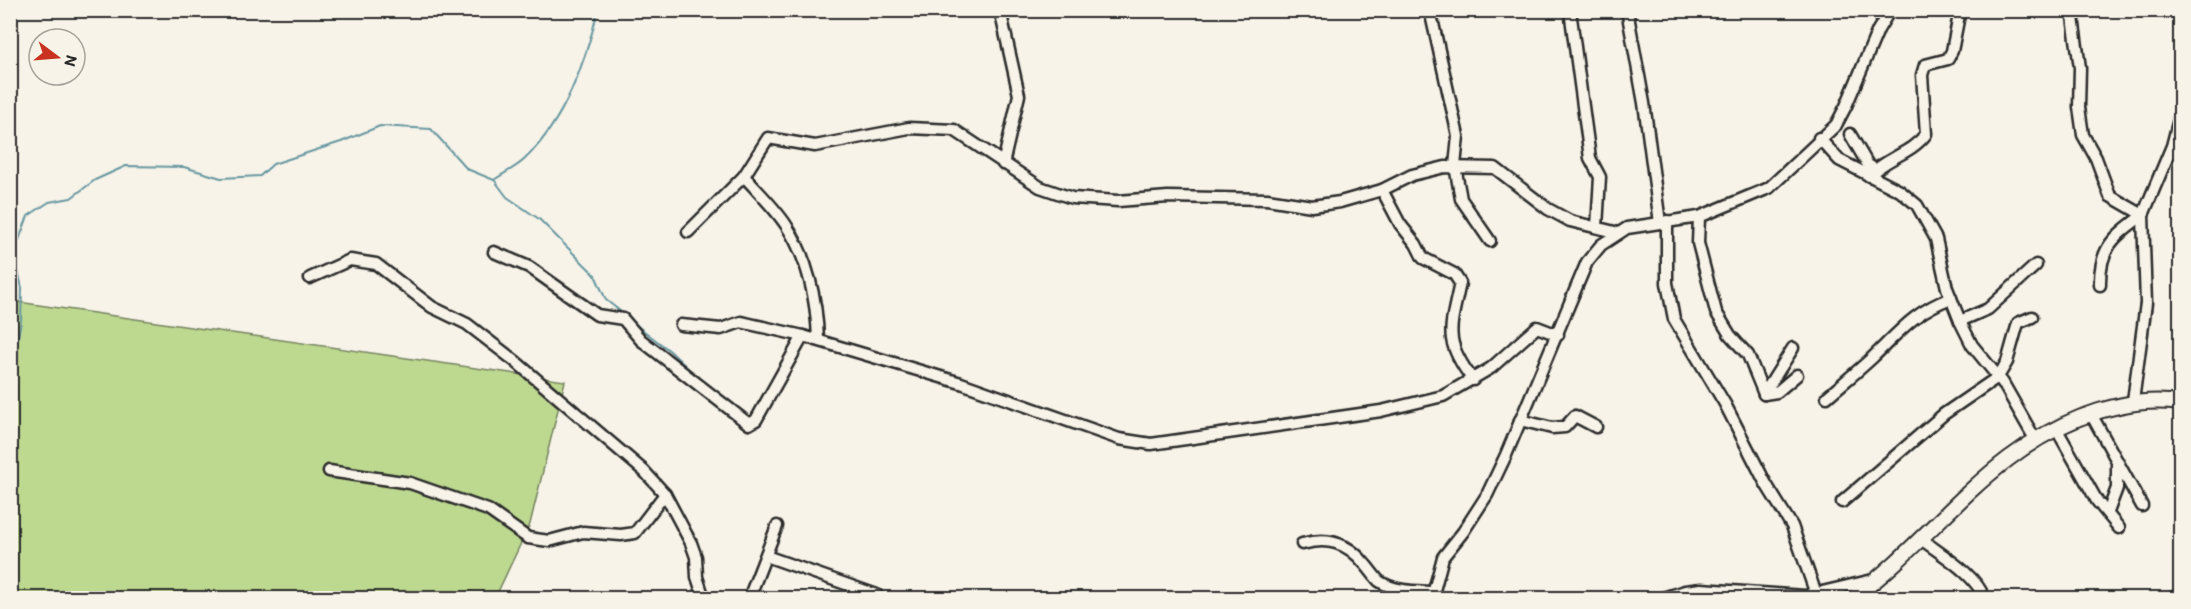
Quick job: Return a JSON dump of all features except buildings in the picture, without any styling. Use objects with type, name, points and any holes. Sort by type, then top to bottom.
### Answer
[{"type":"street","points":[[1000,10],[1018,94],[1003,164]]},
{"type":"street","points":[[1430,10],[1458,136],[1455,166],[1461,199],[1490,241]]},
{"type":"street","points":[[1570,10],[1590,158],[1600,177],[1597,227]]},
{"type":"street","points":[[1627,10],[1663,222],[1667,283],[1674,319],[1725,404],[1766,484],[1792,526],[1816,594]]},
{"type":"street","points":[[1872,172],[1918,144],[1926,134],[1922,75],[1925,65],[1948,59],[1952,51],[1960,10]]},
{"type":"street","points":[[2072,10],[2080,68],[2079,107],[2083,135],[2096,158],[2110,196],[2144,215]]},
{"type":"street","points":[[1302,544],[1317,540],[1339,542],[1358,556],[1380,581],[1404,591],[1433,595],[1443,557],[1463,532],[1487,495],[1558,335],[1587,262],[1601,245],[1627,228],[1699,217],[1769,188],[1819,138],[1836,125],[1878,30],[1889,11]]},
{"type":"street","points":[[2133,401],[2146,303],[2144,215],[2178,138],[2181,115]]},
{"type":"street","points":[[688,232],[744,176],[768,138],[815,146],[909,128],[954,130],[980,145],[1003,164],[1040,187],[1072,198],[1118,201],[1168,196],[1267,200],[1312,206],[1340,202],[1382,190],[1412,175],[1455,166],[1495,168],[1548,209],[1570,221],[1619,233]]},
{"type":"street","points":[[1850,134],[1872,172]]},
{"type":"street","points":[[1819,138],[1839,160],[1872,172],[1917,205],[1936,239],[1951,298],[1972,345],[1998,377],[2035,438]]},
{"type":"street","points":[[744,176],[786,224],[801,251],[812,290],[818,340]]},
{"type":"street","points":[[1382,190],[1400,224],[1416,244],[1423,258],[1454,274],[1460,283],[1450,334],[1456,357],[1473,380]]},
{"type":"street","points":[[2100,285],[2101,261],[2105,250],[2121,232],[2144,215]]},
{"type":"street","points":[[1699,217],[1698,243],[1716,312],[1730,335],[1748,355],[1764,394]]},
{"type":"street","points":[[494,252],[529,267],[597,315],[623,319],[641,340],[749,424],[756,420],[803,336]]},
{"type":"street","points":[[310,278],[350,260],[376,264],[432,307],[467,324],[515,361],[644,471],[665,494],[691,543],[704,598]]},
{"type":"street","points":[[1960,321],[1988,309],[2036,265]]},
{"type":"street","points":[[1827,397],[1873,357],[1904,324],[1930,306],[1951,298]]},
{"type":"street","points":[[1842,502],[1944,414],[1998,377],[2007,362],[2018,323],[2032,317]]},
{"type":"street","points":[[681,325],[721,329],[741,322],[803,336],[961,383],[1136,443],[1151,444],[1381,411],[1443,396],[1491,368],[1537,327],[1558,335]]},
{"type":"street","points":[[1764,394],[1793,348]]},
{"type":"street","points":[[1764,394],[1777,392],[1797,375]]},
{"type":"street","points":[[1853,598],[1881,578],[1920,538],[2005,459],[2035,438],[2091,414],[2133,401],[2181,403]]},
{"type":"street","points":[[2091,414],[2117,464],[2127,475],[2142,506]]},
{"type":"street","points":[[1520,420],[1552,428],[1565,427],[1575,416],[1596,427]]},
{"type":"street","points":[[2056,428],[2097,501],[2119,528]]},
{"type":"street","points":[[2108,512],[2117,488],[2117,464]]},
{"type":"street","points":[[329,471],[410,483],[488,510],[528,538],[549,541],[583,532],[621,535],[635,533],[665,494]]},
{"type":"street","points":[[749,598],[777,526]]},
{"type":"street","points":[[1920,538],[1966,575],[1984,598]]},
{"type":"street","points":[[766,556],[822,573],[877,595],[876,598]]},
{"type":"street","points":[[1663,598],[1701,589],[1804,596],[1881,578]]},
{"type":"street","points":[[2172,598],[2181,595]]},
{"type":"green space","points":[[11,301],[565,381],[530,524],[495,598],[11,598]]},
{"type":"waterway","points":[[10,379],[21,321],[22,288],[14,253],[28,216],[49,202],[71,198],[95,180],[126,166],[184,167],[221,178],[260,176],[273,164],[341,142],[380,126],[431,129],[467,169],[494,180],[525,159],[551,127],[572,90],[587,50],[598,10]]},
{"type":"waterway","points":[[1065,10],[1069,14],[1096,10]]},
{"type":"waterway","points":[[495,181],[507,197],[539,219],[595,275],[606,300],[625,315]]},
{"type":"waterway","points":[[631,321],[670,351],[695,375]]}]
